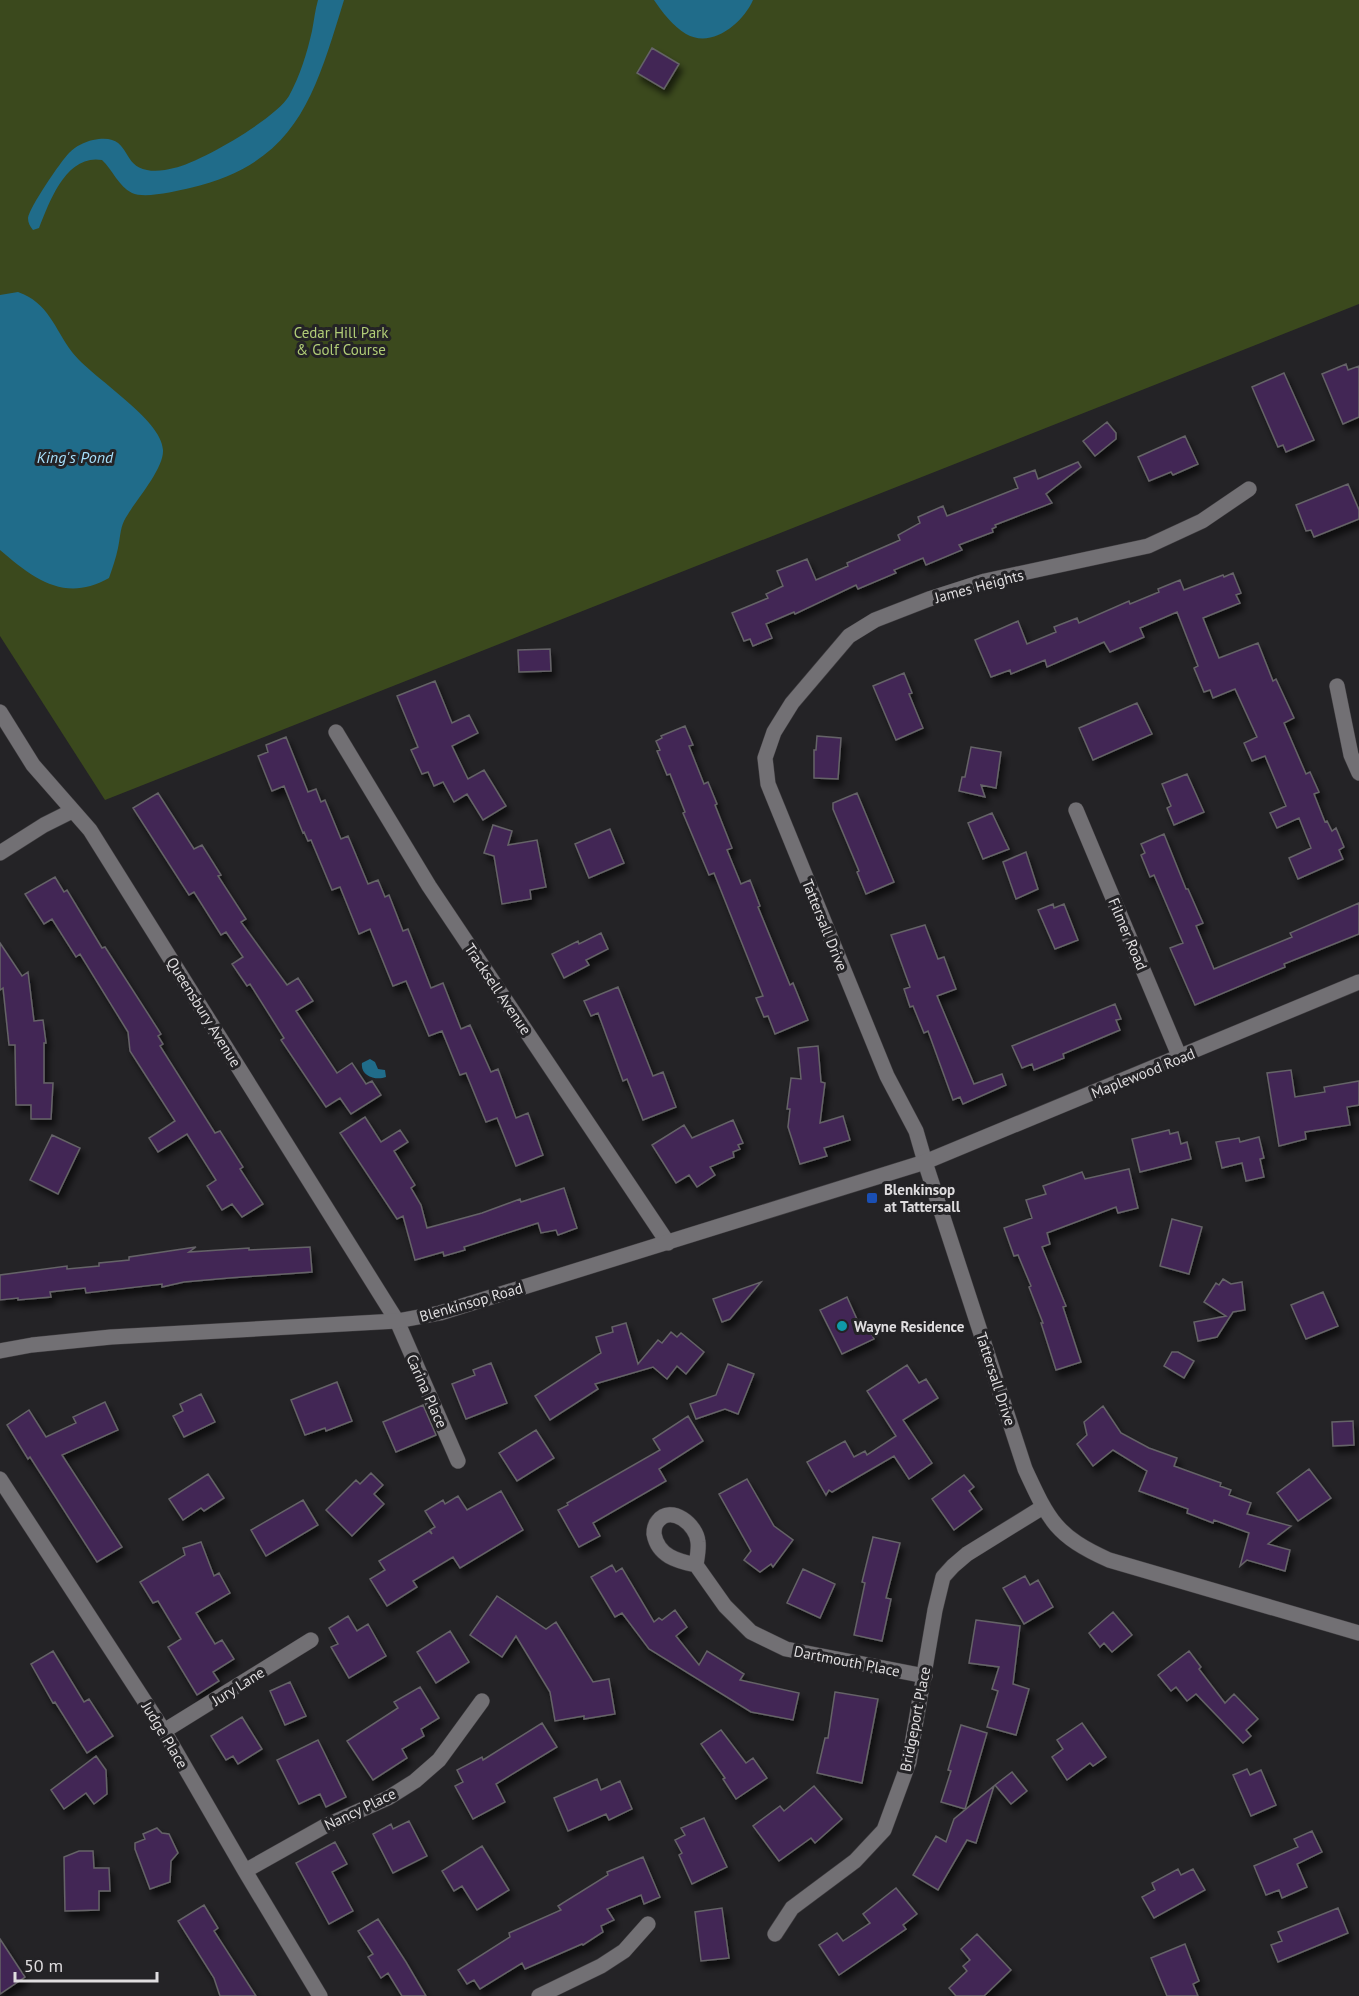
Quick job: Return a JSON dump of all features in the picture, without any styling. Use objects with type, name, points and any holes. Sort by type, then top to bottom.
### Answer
[{"type":"street","name":"James Heights","points":[[765,758],[774,732],[805,687],[849,636],[875,620],[985,581],[1148,546],[1202,521],[1249,489]]},
{"type":"street","points":[[1337,686],[1352,755],[1359,773]]},
{"type":"street","name":"Queensbury Avenue","points":[[0,712],[33,765],[90,830],[397,1320]]},
{"type":"street","name":"Tracksell Avenue","points":[[336,732],[429,886],[668,1243]]},
{"type":"street","name":"Tattersall Drive","points":[[765,758],[768,784],[887,1076],[916,1131],[1025,1469],[1042,1507],[1061,1532],[1081,1547],[1109,1560],[1359,1633]]},
{"type":"street","name":"Filmer Road","points":[[1076,810],[1180,1058]]},
{"type":"street","points":[[0,853],[44,825],[72,811]]},
{"type":"street","name":"Maplewood Road","points":[[925,1162],[1359,982]]},
{"type":"street","name":"Blenkinsop Road","points":[[0,1351],[32,1345],[111,1337],[397,1320],[440,1313],[925,1162]]},
{"type":"street","name":"Carina Place","points":[[397,1320],[458,1461]]},
{"type":"street","name":"Judge Place","points":[[0,1479],[164,1731],[320,1996]]},
{"type":"street","name":"Bridgeport Place","points":[[775,1934],[792,1908],[855,1861],[884,1830],[909,1762],[935,1610],[943,1578],[967,1554],[1042,1507]]},
{"type":"street","name":"Dartmouth Place","points":[[696,1565],[725,1606],[751,1632],[786,1649],[925,1676]]},
{"type":"street","name":"Jury Lane","points":[[164,1731],[311,1640]]},
{"type":"street","name":"Nancy Place","points":[[245,1871],[294,1842],[388,1798],[415,1781],[439,1760],[482,1701]]},
{"type":"street","points":[[539,1996],[601,1966],[624,1951],[648,1924]]},
{"type":"green space","name":"Cedar Hill Park & Golf Course","points":[[0,0],[1359,0],[1359,304],[105,800],[0,636]]},
{"type":"water","points":[[318,0],[344,0],[323,66],[297,120],[279,142],[256,161],[226,177],[190,188],[161,194],[138,195],[127,190],[102,160],[89,160],[79,164],[61,182],[48,205],[39,228],[33,230],[28,218],[34,205],[65,158],[74,148],[83,143],[105,139],[114,141],[139,167],[150,171],[164,170],[186,164],[219,149],[269,116],[289,96],[297,80],[308,48]]},
{"type":"water","points":[[654,0],[753,0],[742,17],[726,31],[716,36],[696,38],[681,31]]},
{"type":"water","name":"King's Pond","points":[[18,292],[44,309],[72,352],[139,412],[160,438],[163,450],[159,467],[123,524],[109,578],[93,585],[64,588],[51,584],[25,570],[0,550],[0,295]]},
{"type":"water","points":[[370,1059],[375,1062],[378,1069],[385,1070],[386,1077],[373,1078],[366,1074],[362,1063]]},
{"type":"building","points":[[652,48],[679,64],[664,89],[637,73]]},
{"type":"building","points":[[1346,364],[1348,370],[1359,366],[1359,417],[1343,424],[1322,374]]},
{"type":"building","points":[[1284,373],[1314,440],[1286,452],[1283,445],[1278,447],[1252,387]]},
{"type":"building","points":[[1107,422],[1116,433],[1116,439],[1095,456],[1083,441]]},
{"type":"building","points":[[1185,436],[1198,464],[1173,475],[1171,472],[1149,481],[1138,457]]},
{"type":"building","points":[[1078,462],[1081,467],[1046,494],[1052,503],[995,525],[993,532],[959,545],[962,550],[926,565],[923,558],[894,570],[896,573],[858,589],[856,585],[795,614],[794,612],[766,624],[772,638],[753,646],[750,639],[744,641],[732,613],[768,598],[766,594],[783,586],[777,571],[807,559],[816,580],[848,566],[847,563],[900,540],[898,535],[920,523],[918,517],[943,506],[947,516],[1018,488],[1014,478],[1035,470],[1038,479]]},
{"type":"building","points":[[1348,484],[1359,510],[1359,519],[1314,537],[1311,530],[1306,531],[1296,505]]},
{"type":"building","points":[[1233,573],[1241,593],[1236,595],[1240,603],[1203,618],[1219,658],[1258,643],[1273,681],[1276,679],[1294,718],[1284,723],[1306,774],[1310,772],[1319,792],[1314,794],[1325,822],[1327,821],[1332,831],[1336,828],[1344,847],[1339,850],[1343,859],[1298,879],[1289,858],[1311,848],[1299,818],[1277,828],[1270,813],[1286,806],[1265,756],[1252,761],[1244,743],[1257,737],[1235,689],[1213,698],[1210,690],[1204,692],[1194,668],[1198,666],[1177,612],[1140,628],[1144,637],[1110,652],[1104,642],[1047,667],[1045,660],[1011,674],[1010,670],[991,677],[975,640],[1018,621],[1027,644],[1056,632],[1054,627],[1077,618],[1079,623],[1129,601],[1130,604],[1180,580],[1184,590]]},
{"type":"building","points":[[550,649],[551,671],[519,672],[518,650]]},
{"type":"building","points":[[904,673],[912,693],[909,694],[923,728],[896,740],[873,686]]},
{"type":"building","points":[[435,681],[452,723],[469,715],[478,733],[452,746],[468,779],[484,770],[506,806],[483,820],[467,794],[454,802],[443,782],[434,786],[428,772],[422,774],[411,750],[418,747],[397,696]]},
{"type":"building","points":[[1137,703],[1152,734],[1093,760],[1079,728]]},
{"type":"building","points":[[685,726],[693,745],[689,746],[704,784],[708,782],[717,804],[715,805],[732,848],[727,850],[741,884],[750,880],[760,906],[758,907],[790,985],[793,983],[808,1020],[775,1034],[768,1016],[764,1017],[756,998],[763,996],[714,873],[709,875],[683,813],[685,812],[670,774],[667,775],[657,751],[660,750],[656,741],[662,738],[661,736]]},
{"type":"building","points":[[817,736],[841,738],[838,779],[814,778],[814,750],[816,750]]},
{"type":"building","points":[[286,737],[308,792],[316,789],[321,802],[325,800],[341,839],[348,836],[368,884],[378,880],[385,897],[389,895],[403,931],[408,929],[431,988],[443,983],[461,1029],[470,1025],[491,1072],[498,1069],[516,1118],[528,1113],[543,1155],[516,1166],[497,1118],[486,1122],[466,1073],[460,1075],[442,1031],[429,1036],[406,981],[393,986],[370,929],[359,934],[340,887],[332,890],[311,840],[308,841],[303,833],[284,786],[272,791],[258,756],[268,752],[266,745]]},
{"type":"building","points":[[971,747],[1001,752],[996,788],[981,785],[985,797],[959,791],[962,777],[965,777]]},
{"type":"building","points":[[1187,774],[1204,812],[1174,825],[1167,808],[1171,806],[1162,784]]},
{"type":"building","points":[[158,793],[194,849],[202,845],[221,875],[218,876],[246,919],[241,922],[287,985],[298,978],[313,1001],[296,1011],[337,1073],[352,1063],[366,1084],[372,1081],[381,1095],[351,1114],[340,1098],[326,1107],[281,1040],[284,1038],[250,984],[247,986],[232,964],[243,957],[226,932],[221,935],[194,892],[189,895],[133,808]]},
{"type":"building","points":[[857,793],[894,882],[866,894],[833,809],[833,803]]},
{"type":"building","points":[[992,813],[1009,849],[983,859],[968,823]]},
{"type":"building","points":[[493,825],[512,831],[508,845],[537,840],[546,887],[530,890],[531,899],[502,904],[494,856],[484,853]]},
{"type":"building","points":[[610,829],[624,863],[589,878],[575,844]]},
{"type":"building","points":[[1164,834],[1186,889],[1203,923],[1196,926],[1214,969],[1292,937],[1290,933],[1359,903],[1359,934],[1284,964],[1285,967],[1195,1005],[1170,948],[1183,943],[1154,875],[1150,877],[1141,855],[1145,853],[1141,844]]},
{"type":"building","points":[[1026,852],[1038,889],[1016,899],[1003,862]]},
{"type":"building","points":[[55,877],[64,892],[67,890],[102,948],[105,947],[161,1034],[158,1036],[163,1044],[160,1046],[215,1133],[220,1131],[243,1167],[240,1169],[263,1204],[242,1217],[232,1204],[222,1210],[207,1186],[216,1180],[187,1134],[158,1152],[149,1138],[175,1121],[130,1051],[128,1032],[80,954],[76,957],[52,919],[44,924],[25,894]]},
{"type":"building","points":[[1053,904],[1054,908],[1064,904],[1078,940],[1055,949],[1038,910]]},
{"type":"building","points":[[925,925],[938,959],[944,957],[956,989],[937,996],[974,1084],[1002,1074],[1006,1085],[963,1104],[960,1097],[953,1100],[928,1031],[924,1033],[913,1006],[910,1007],[904,989],[910,987],[891,935]]},
{"type":"building","points":[[601,933],[608,949],[586,960],[589,965],[564,978],[552,954]]},
{"type":"building","points":[[0,943],[22,976],[28,972],[34,1021],[43,1020],[46,1043],[44,1043],[44,1083],[53,1083],[51,1119],[31,1119],[31,1105],[16,1105],[15,1045],[9,1045],[3,988],[0,990]]},
{"type":"building","points":[[618,987],[653,1076],[663,1072],[676,1107],[643,1120],[627,1079],[623,1081],[598,1013],[591,1016],[584,1001]]},
{"type":"building","points":[[1115,1004],[1121,1019],[1116,1020],[1120,1030],[1063,1054],[1064,1058],[1034,1070],[1032,1064],[1022,1068],[1012,1046]]},
{"type":"building","points":[[818,1046],[821,1082],[825,1083],[820,1123],[843,1116],[850,1140],[824,1148],[827,1156],[800,1164],[788,1127],[790,1109],[787,1109],[791,1078],[801,1079],[798,1048]]},
{"type":"building","points":[[1291,1070],[1295,1097],[1325,1092],[1324,1087],[1359,1081],[1359,1105],[1347,1107],[1350,1125],[1305,1132],[1306,1139],[1279,1146],[1267,1073]]},
{"type":"building","points":[[365,1117],[381,1142],[400,1130],[408,1142],[394,1151],[415,1185],[411,1188],[421,1205],[427,1228],[564,1188],[577,1228],[558,1235],[556,1230],[541,1233],[538,1223],[464,1247],[465,1250],[444,1256],[443,1252],[415,1260],[403,1216],[397,1219],[340,1133]]},
{"type":"building","points":[[733,1120],[743,1143],[738,1145],[740,1149],[733,1152],[734,1157],[710,1167],[715,1175],[697,1187],[689,1175],[676,1183],[652,1145],[684,1125],[692,1138]]},
{"type":"building","points":[[1169,1130],[1170,1134],[1178,1132],[1181,1144],[1187,1142],[1191,1159],[1140,1172],[1132,1139]]},
{"type":"building","points":[[52,1135],[80,1148],[58,1194],[30,1180]]},
{"type":"building","points":[[1259,1137],[1264,1158],[1260,1159],[1264,1177],[1246,1181],[1242,1163],[1222,1168],[1216,1142],[1239,1138],[1240,1142]]},
{"type":"building","points":[[1129,1169],[1138,1208],[1118,1213],[1116,1207],[1047,1233],[1050,1244],[1042,1247],[1066,1306],[1063,1307],[1081,1362],[1056,1370],[1041,1323],[1043,1323],[1029,1287],[1031,1286],[1018,1255],[1014,1256],[1004,1228],[1032,1218],[1026,1200],[1046,1194],[1043,1186],[1082,1172],[1085,1179]]},
{"type":"building","points":[[1172,1219],[1202,1227],[1189,1274],[1160,1266]]},
{"type":"building","points":[[196,1247],[189,1252],[310,1247],[312,1272],[184,1282],[162,1287],[162,1284],[86,1293],[85,1288],[50,1292],[51,1297],[0,1300],[0,1275],[67,1266],[67,1269],[99,1266],[99,1263],[129,1260],[129,1257]]},
{"type":"building","points":[[1223,1279],[1231,1284],[1242,1282],[1245,1310],[1233,1312],[1217,1337],[1198,1341],[1194,1322],[1226,1316],[1204,1302],[1216,1283],[1219,1285]]},
{"type":"building","points":[[761,1282],[730,1319],[722,1322],[713,1299]]},
{"type":"building","points":[[1323,1292],[1338,1326],[1306,1339],[1291,1305]]},
{"type":"building","name":"Wayne Residence","points":[[847,1297],[860,1326],[867,1323],[874,1339],[842,1354],[820,1310]]},
{"type":"building","points":[[626,1323],[638,1364],[658,1340],[662,1343],[671,1332],[677,1337],[681,1333],[704,1352],[686,1374],[677,1366],[667,1379],[653,1367],[595,1384],[598,1389],[550,1420],[535,1396],[601,1353],[596,1337],[613,1332],[612,1327]]},
{"type":"building","points":[[1172,1352],[1178,1352],[1194,1361],[1184,1378],[1164,1366]]},
{"type":"building","points":[[491,1363],[507,1403],[466,1419],[452,1384],[475,1375],[473,1370]]},
{"type":"building","points":[[728,1364],[754,1374],[738,1414],[725,1409],[696,1419],[690,1404],[716,1395]]},
{"type":"building","points":[[907,1365],[919,1383],[926,1379],[938,1398],[903,1420],[932,1463],[909,1479],[894,1456],[832,1492],[829,1490],[826,1495],[807,1462],[845,1441],[854,1457],[865,1451],[867,1455],[896,1436],[867,1391]]},
{"type":"building","points":[[337,1382],[352,1421],[326,1431],[325,1428],[305,1435],[291,1400]]},
{"type":"building","points":[[201,1394],[215,1422],[184,1437],[173,1416],[183,1411],[180,1404]]},
{"type":"building","points":[[105,1402],[118,1430],[62,1455],[122,1547],[97,1562],[7,1425],[29,1410],[46,1437],[76,1423],[73,1417]]},
{"type":"building","points":[[423,1405],[436,1435],[396,1452],[383,1422]]},
{"type":"building","points":[[1103,1406],[1121,1433],[1149,1448],[1177,1458],[1174,1466],[1221,1483],[1220,1486],[1231,1490],[1229,1495],[1251,1503],[1247,1514],[1291,1526],[1268,1544],[1290,1550],[1285,1571],[1247,1560],[1240,1566],[1249,1533],[1214,1520],[1213,1523],[1187,1513],[1188,1509],[1139,1491],[1147,1471],[1113,1450],[1093,1466],[1077,1444],[1087,1435],[1084,1422]]},
{"type":"building","points":[[688,1416],[703,1441],[659,1469],[666,1481],[593,1523],[600,1536],[579,1547],[558,1510],[660,1450],[653,1439]]},
{"type":"building","points":[[1353,1421],[1354,1445],[1333,1446],[1332,1422]]},
{"type":"building","points":[[536,1430],[554,1458],[517,1481],[499,1453]]},
{"type":"building","points":[[1309,1469],[1331,1498],[1298,1521],[1277,1493]]},
{"type":"building","points":[[371,1473],[383,1485],[374,1494],[384,1504],[352,1536],[326,1510],[356,1480],[360,1484]]},
{"type":"building","points":[[208,1474],[224,1498],[204,1511],[201,1508],[183,1520],[169,1499]]},
{"type":"building","points":[[964,1475],[974,1487],[969,1491],[982,1509],[954,1530],[932,1499]]},
{"type":"building","points":[[747,1479],[774,1526],[793,1540],[773,1567],[771,1564],[760,1572],[744,1560],[751,1551],[719,1494]]},
{"type":"building","points":[[501,1491],[523,1530],[460,1568],[453,1557],[413,1581],[417,1587],[387,1606],[370,1579],[385,1570],[379,1561],[429,1531],[432,1534],[430,1530],[435,1527],[425,1511],[443,1500],[445,1504],[458,1496],[467,1510]]},
{"type":"building","points":[[303,1500],[318,1525],[266,1556],[251,1530]]},
{"type":"building","points":[[873,1537],[900,1543],[886,1598],[891,1599],[882,1641],[854,1635],[865,1583],[862,1582]]},
{"type":"building","points":[[201,1542],[214,1576],[219,1573],[230,1593],[196,1613],[215,1644],[222,1640],[234,1659],[213,1672],[219,1681],[197,1695],[168,1647],[181,1639],[158,1601],[153,1603],[140,1582],[185,1555],[183,1548]]},
{"type":"building","points":[[612,1565],[616,1572],[622,1568],[654,1622],[659,1618],[662,1620],[675,1610],[687,1627],[676,1636],[699,1665],[707,1651],[744,1674],[740,1680],[799,1693],[793,1720],[751,1712],[649,1649],[622,1613],[615,1617],[591,1577]]},
{"type":"building","points":[[803,1569],[835,1584],[820,1618],[787,1603]]},
{"type":"building","points":[[1025,1576],[1030,1585],[1038,1580],[1053,1607],[1024,1624],[1003,1588]]},
{"type":"building","points":[[497,1596],[546,1629],[556,1622],[593,1682],[609,1679],[615,1714],[555,1721],[550,1692],[516,1636],[502,1657],[470,1635]]},
{"type":"building","points":[[1113,1612],[1132,1635],[1112,1652],[1104,1643],[1100,1647],[1089,1633]]},
{"type":"building","points":[[348,1616],[357,1631],[368,1624],[386,1656],[349,1678],[331,1647],[338,1644],[329,1628]]},
{"type":"building","points":[[976,1620],[1020,1626],[1013,1684],[1029,1689],[1016,1735],[987,1727],[998,1691],[992,1689],[999,1667],[969,1663]]},
{"type":"building","points":[[450,1631],[469,1662],[436,1683],[417,1652]]},
{"type":"building","points":[[53,1651],[84,1702],[89,1699],[113,1736],[87,1753],[55,1702],[53,1703],[31,1664]]},
{"type":"building","points":[[1189,1651],[1201,1667],[1199,1669],[1225,1703],[1234,1694],[1258,1719],[1246,1730],[1251,1736],[1243,1743],[1196,1694],[1187,1701],[1176,1687],[1171,1691],[1158,1675]]},
{"type":"building","points":[[290,1682],[306,1716],[285,1725],[270,1691]]},
{"type":"building","points":[[420,1687],[439,1718],[421,1729],[424,1736],[402,1749],[407,1758],[373,1780],[347,1741],[398,1708],[394,1702]]},
{"type":"building","points":[[835,1692],[878,1699],[862,1783],[817,1773],[825,1738],[828,1738]]},
{"type":"building","points":[[242,1717],[262,1749],[238,1764],[233,1756],[226,1760],[211,1736]]},
{"type":"building","points":[[542,1723],[557,1747],[496,1784],[505,1802],[473,1819],[455,1786],[463,1782],[457,1770],[482,1757],[483,1760]]},
{"type":"building","points":[[1082,1723],[1106,1757],[1093,1766],[1090,1763],[1067,1780],[1052,1757],[1063,1749],[1057,1740]]},
{"type":"building","points":[[961,1725],[987,1733],[965,1809],[941,1802],[951,1771],[948,1770]]},
{"type":"building","points":[[721,1730],[746,1763],[753,1758],[767,1778],[736,1799],[723,1779],[725,1778],[701,1744]]},
{"type":"building","points":[[318,1740],[346,1797],[326,1807],[320,1794],[299,1804],[277,1760]]},
{"type":"building","points":[[96,1756],[106,1770],[107,1794],[94,1804],[86,1793],[64,1809],[51,1790]]},
{"type":"building","points":[[1247,1769],[1250,1775],[1261,1770],[1276,1805],[1251,1816],[1233,1775]]},
{"type":"building","points":[[1012,1772],[1027,1791],[1011,1804],[995,1785]]},
{"type":"building","points":[[597,1779],[601,1790],[620,1781],[632,1809],[609,1820],[606,1814],[568,1831],[554,1798]]},
{"type":"building","points":[[814,1786],[842,1819],[815,1843],[811,1838],[779,1861],[753,1826],[780,1806],[784,1811]]},
{"type":"building","points":[[994,1786],[976,1843],[967,1840],[938,1890],[913,1875],[936,1836],[946,1842],[954,1819]]},
{"type":"building","points":[[704,1818],[727,1867],[692,1884],[679,1855],[682,1853],[675,1840],[685,1835],[681,1828]]},
{"type":"building","points":[[409,1821],[427,1856],[393,1873],[373,1834],[391,1824],[393,1829]]},
{"type":"building","points":[[157,1828],[162,1833],[169,1834],[178,1853],[171,1861],[170,1882],[150,1889],[135,1849],[135,1843],[145,1839],[143,1834]]},
{"type":"building","points":[[1312,1831],[1322,1852],[1297,1864],[1307,1887],[1282,1898],[1279,1890],[1266,1895],[1254,1866],[1298,1847],[1294,1839]]},
{"type":"building","points":[[335,1842],[347,1864],[332,1872],[353,1911],[329,1924],[296,1863]]},
{"type":"building","points":[[482,1846],[509,1890],[477,1910],[462,1886],[454,1891],[442,1871]]},
{"type":"building","points":[[79,1851],[93,1851],[94,1868],[109,1868],[110,1891],[99,1891],[99,1910],[65,1911],[64,1857]]},
{"type":"building","points":[[643,1857],[660,1897],[644,1904],[641,1895],[607,1909],[614,1920],[601,1926],[603,1932],[583,1945],[525,1969],[522,1963],[480,1989],[474,1980],[467,1984],[458,1970],[510,1937],[509,1933],[561,1910],[558,1906],[608,1875],[607,1872]]},
{"type":"building","points":[[1178,1869],[1181,1875],[1193,1869],[1205,1890],[1154,1918],[1142,1897],[1155,1890],[1152,1883]]},
{"type":"building","points":[[896,1888],[917,1914],[903,1925],[906,1929],[839,1975],[819,1945],[837,1933],[843,1941],[870,1923],[863,1914]]},
{"type":"building","points":[[204,1905],[218,1928],[214,1931],[256,1996],[220,1996],[214,1978],[178,1921]]},
{"type":"building","points":[[722,1908],[729,1958],[701,1961],[695,1912]]},
{"type":"building","points":[[1338,1908],[1348,1933],[1278,1962],[1271,1945],[1282,1941],[1278,1932]]},
{"type":"building","points":[[378,1919],[426,1996],[402,1996],[388,1973],[381,1978],[368,1957],[373,1954],[358,1931]]},
{"type":"building","points":[[977,1934],[1011,1970],[984,1996],[956,1996],[949,1988],[967,1971],[963,1966],[970,1960],[961,1949]]},
{"type":"building","points":[[0,1939],[25,1977],[0,1994]]},
{"type":"building","points":[[1185,1944],[1199,1981],[1193,1984],[1198,1996],[1167,1996],[1151,1958]]},
{"type":"place","name":"Blenkinsop at Tattersall","points":[[872,1198]]},
{"type":"place","name":"Wayne Residence","points":[[842,1326]]}]
